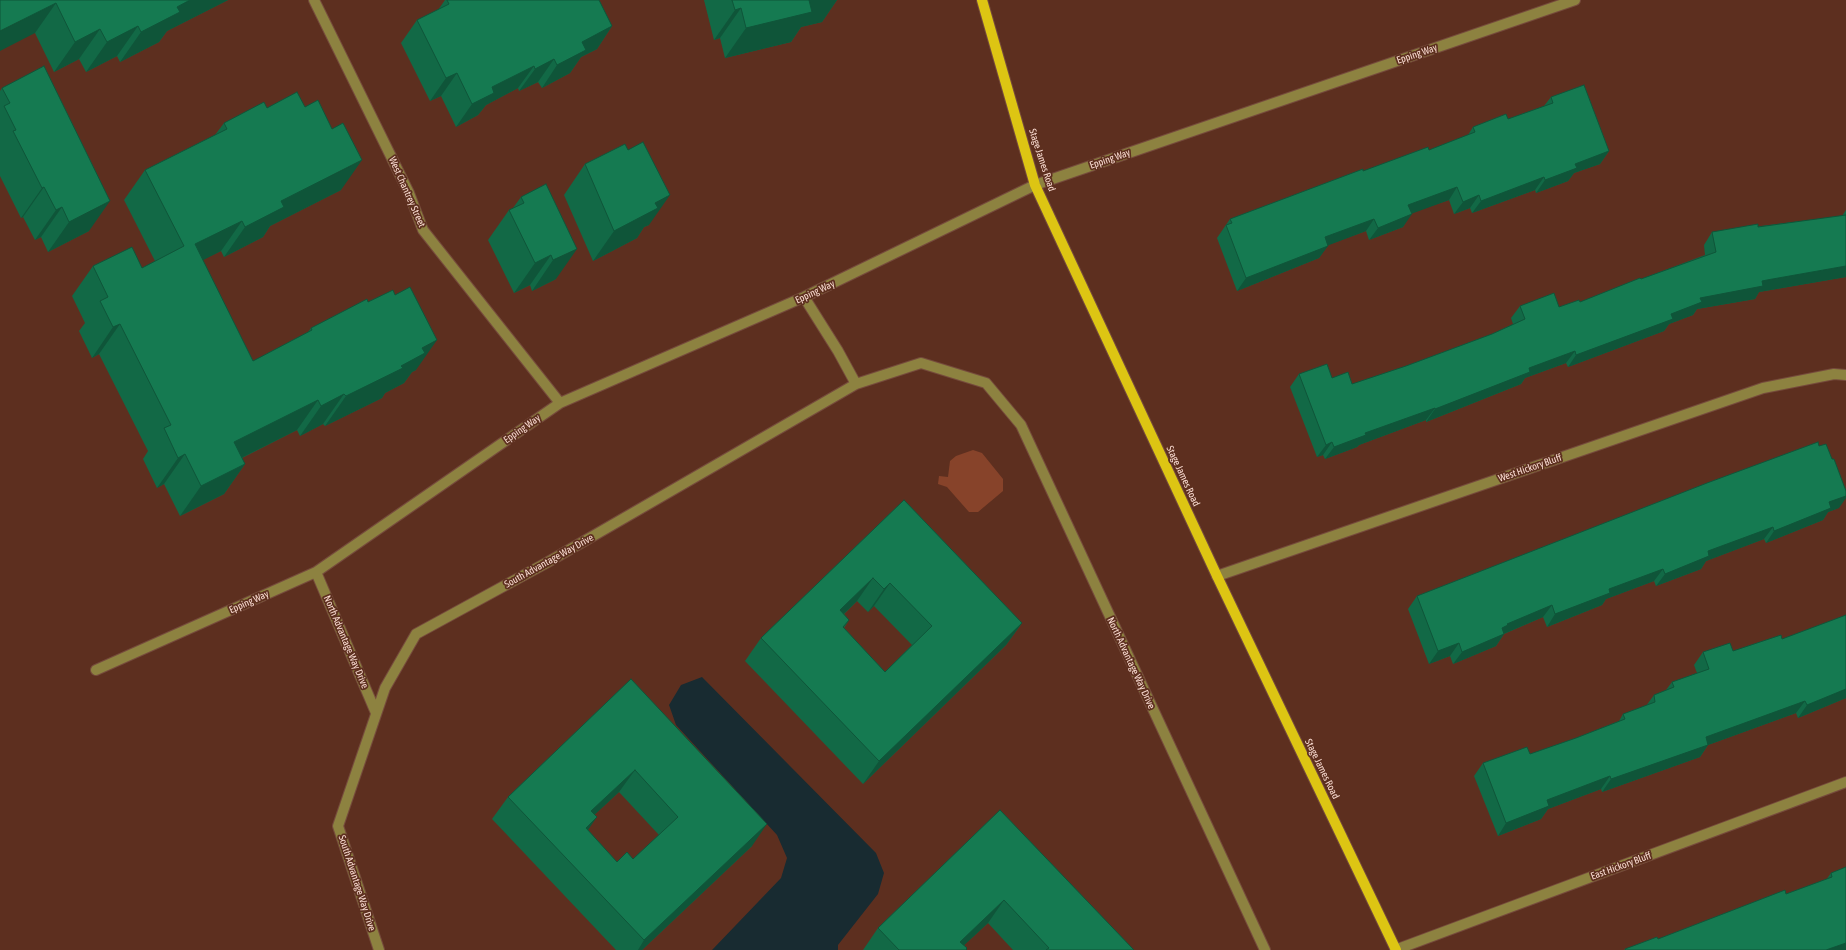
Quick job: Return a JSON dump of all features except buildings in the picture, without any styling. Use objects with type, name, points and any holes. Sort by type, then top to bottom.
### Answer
[{"type":"main road","name":"Stage James Road","points":[[982,0],[1035,185],[1217,576],[1396,950]]},
{"type":"street","name":"West Chantrey Street","points":[[314,0],[409,193],[423,230],[560,403]]},
{"type":"street","name":"Epping Way","points":[[96,670],[316,572],[560,403],[804,297],[1035,185],[1575,0]]},
{"type":"street","points":[[804,297],[838,351],[856,384]]},
{"type":"street","name":"South Advantage Way Drive","points":[[379,950],[338,826],[385,688],[416,634],[548,562],[856,384],[921,363],[986,383]]},
{"type":"street","name":"West Hickory Bluff","points":[[1217,576],[1763,388],[1834,374],[1846,375]]},
{"type":"street","name":"North Advantage Way Drive","points":[[986,383],[1021,425],[1265,950]]},
{"type":"street","name":"North Advantage Way Drive","points":[[316,572],[376,713]]},
{"type":"street","name":"East Hickory Bluff","points":[[1396,950],[1846,782]]},
{"type":"shaded area","points":[[973,450],[982,453],[1003,479],[1003,491],[978,512],[969,512],[947,487],[938,484],[939,476],[948,477],[950,461],[956,456]]},
{"type":"water","points":[[702,677],[876,853],[884,873],[878,894],[838,945],[838,950],[712,950],[781,878],[787,858],[777,835],[676,725],[669,705],[681,685]]}]
